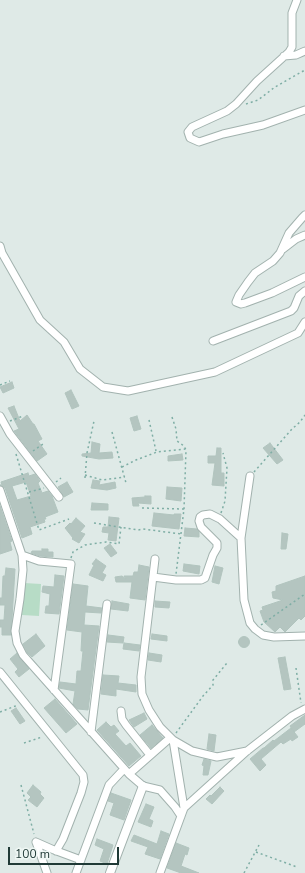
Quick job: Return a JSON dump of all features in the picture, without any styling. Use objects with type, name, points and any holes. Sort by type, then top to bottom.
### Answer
[{"type":"street","points":[[297,0],[292,13],[292,47],[236,104],[227,111],[192,127],[188,132],[190,138],[199,142],[223,134],[263,125],[305,110]]},
{"type":"street","points":[[283,56],[296,55],[305,51]]},
{"type":"street","points":[[283,249],[289,233],[305,215]]},
{"type":"street","points":[[305,235],[291,242],[273,261],[256,273],[239,295],[236,302],[241,304],[245,303],[272,293],[305,277]]},
{"type":"street","points":[[0,246],[40,320],[64,342],[80,369],[104,387],[128,391],[215,372],[298,333],[305,322]]},
{"type":"street","points":[[212,341],[291,311],[294,308],[299,296],[305,291]]},
{"type":"street","points":[[0,416],[10,434],[59,497]]},
{"type":"street","points":[[250,476],[241,538],[244,600],[250,623],[263,635],[274,637],[305,636]]},
{"type":"street","points":[[0,490],[22,556],[23,570],[15,631],[16,643],[23,655],[126,771],[143,786],[160,790],[181,816]]},
{"type":"street","points":[[152,577],[176,580],[201,580],[205,578],[217,548],[216,543],[201,527],[199,521],[200,517],[203,515],[210,514],[219,518],[241,538]]},
{"type":"street","points":[[22,556],[39,561],[71,564],[54,690]]},
{"type":"street","points":[[155,559],[141,677],[142,694],[149,710],[160,727],[171,739],[192,751],[218,757],[248,751]]},
{"type":"street","points":[[92,732],[107,604]]},
{"type":"street","points":[[0,672],[82,773],[84,782],[81,793],[64,838],[56,851]]},
{"type":"street","points":[[160,873],[184,808],[248,751],[304,709]]},
{"type":"street","points":[[120,711],[122,719],[150,755]]},
{"type":"street","points":[[76,873],[109,785],[171,739]]},
{"type":"street","points":[[171,739],[184,808]]},
{"type":"street","points":[[110,873],[143,786]]},
{"type":"street","points":[[36,842],[81,860]]},
{"type":"street","points":[[36,842],[47,873]]},
{"type":"path","points":[[236,104],[242,105],[258,100],[275,87],[305,70]]},
{"type":"path","points":[[0,385],[10,381]]},
{"type":"path","points":[[250,476],[305,415]]},
{"type":"path","points":[[3,423],[23,416]]},
{"type":"path","points":[[172,417],[176,429],[177,441],[186,450],[184,509],[176,580]]},
{"type":"path","points":[[149,420],[156,452]]},
{"type":"path","points":[[85,478],[87,453],[94,421]]},
{"type":"path","points":[[112,432],[126,483]]},
{"type":"path","points":[[27,454],[43,444]]},
{"type":"path","points":[[122,467],[156,452],[185,448]]},
{"type":"path","points":[[15,449],[39,530],[69,518]]},
{"type":"path","points":[[219,518],[223,509],[227,468],[223,453]]},
{"type":"path","points":[[85,475],[102,480],[125,477]]},
{"type":"path","points":[[28,493],[51,486]]},
{"type":"path","points":[[142,508],[184,509]]},
{"type":"path","points":[[94,523],[181,534]]},
{"type":"path","points":[[71,564],[74,552],[85,545],[106,542],[119,544],[121,527]]},
{"type":"path","points":[[255,629],[305,594]]},
{"type":"path","points":[[171,739],[202,696],[213,685],[213,680],[227,663]]},
{"type":"path","points":[[296,668],[304,709]]},
{"type":"path","points":[[0,712],[24,703]]},
{"type":"path","points":[[24,743],[40,738],[49,732]]},
{"type":"path","points":[[21,785],[36,842]]},
{"type":"path","points":[[244,873],[259,845]]},
{"type":"path","points":[[256,852],[297,867]]},
{"type":"green space","points":[[24,583],[41,584],[39,616],[22,615]]},
{"type":"building","points":[[12,382],[14,388],[3,393],[0,387]]},
{"type":"building","points":[[71,390],[79,406],[72,409],[65,393]]},
{"type":"building","points":[[14,406],[20,421],[27,415],[42,439],[38,441],[47,454],[37,461],[14,431],[19,429],[8,408]]},
{"type":"building","points":[[137,416],[141,429],[134,431],[130,418]]},
{"type":"building","points":[[92,442],[100,444],[99,453],[112,452],[113,458],[99,459],[82,456],[82,454],[91,453]]},
{"type":"building","points":[[270,443],[283,460],[277,464],[263,448]]},
{"type":"building","points":[[217,448],[221,448],[221,473],[224,473],[224,486],[212,485],[215,463],[208,463],[208,456],[216,456]]},
{"type":"building","points":[[182,454],[183,460],[168,461],[168,456]]},
{"type":"building","points":[[28,473],[29,476],[35,474],[40,481],[38,483],[42,493],[48,491],[52,496],[58,512],[45,517],[45,522],[30,527],[32,534],[22,538],[5,488],[0,485],[2,485],[1,482]],"holes":[[[26,482],[31,496],[17,500],[12,486]]]},
{"type":"building","points":[[93,480],[100,481],[99,485],[115,482],[116,488],[107,490],[91,488]]},
{"type":"building","points":[[67,482],[73,492],[64,497],[58,487]]},
{"type":"building","points":[[167,487],[182,488],[181,501],[166,499]]},
{"type":"building","points":[[151,496],[151,504],[138,503],[139,506],[133,506],[132,498]]},
{"type":"building","points":[[92,503],[108,504],[108,510],[91,510]]},
{"type":"building","points":[[0,506],[12,541],[10,542],[12,550],[0,554]]},
{"type":"building","points":[[154,513],[174,515],[181,514],[179,529],[152,526]]},
{"type":"building","points":[[109,517],[119,518],[116,541],[108,540],[109,533],[102,532],[103,527],[108,527]]},
{"type":"building","points":[[76,518],[85,526],[80,532],[85,534],[79,543],[72,539],[73,538],[65,528]]},
{"type":"building","points":[[185,528],[197,529],[199,532],[199,537],[184,536]]},
{"type":"building","points":[[282,533],[288,534],[286,549],[281,549]]},
{"type":"building","points":[[110,544],[117,553],[111,557],[104,548]]},
{"type":"building","points":[[42,549],[48,549],[48,552],[53,552],[53,557],[40,556],[31,553],[32,551],[42,551]]},
{"type":"building","points":[[96,559],[106,566],[102,573],[106,575],[103,581],[89,575],[94,565],[92,564]]},
{"type":"building","points":[[184,564],[200,566],[199,574],[183,571]]},
{"type":"building","points":[[139,565],[149,567],[145,600],[130,598],[132,582],[116,582],[115,577],[122,576],[126,579],[124,576],[133,576],[134,572],[138,572]]},
{"type":"building","points":[[215,566],[223,568],[219,584],[212,582]]},
{"type":"building","points":[[6,568],[15,569],[11,635],[2,635],[2,627],[0,627],[0,620],[4,620],[5,605],[0,605],[0,598],[2,598],[3,576],[5,576]]},
{"type":"building","points":[[55,575],[64,576],[59,614],[45,613],[46,606],[49,606],[50,594],[42,592],[43,586],[54,587]]},
{"type":"building","points":[[305,576],[305,616],[301,620],[299,618],[285,632],[280,627],[275,632],[264,622],[260,611],[263,610],[262,607],[283,600],[273,598],[272,592],[276,591],[276,586]]},
{"type":"building","points":[[73,584],[88,586],[86,606],[102,608],[101,613],[85,612],[84,625],[99,626],[88,710],[78,709],[73,704],[75,691],[59,688],[60,682],[76,684],[77,671],[81,671],[83,651],[81,651],[82,632],[67,630]]},
{"type":"building","points":[[112,601],[129,604],[128,611],[111,609]]},
{"type":"building","points":[[155,601],[170,602],[169,608],[155,607]]},
{"type":"building","points":[[36,634],[45,646],[32,657],[27,652],[23,644]]},
{"type":"building","points":[[152,634],[167,636],[167,641],[151,639]]},
{"type":"building","points":[[108,635],[124,637],[123,643],[107,642]]},
{"type":"building","points":[[242,637],[246,637],[248,638],[248,646],[242,647],[239,644],[239,640]]},
{"type":"building","points":[[124,643],[140,645],[139,651],[123,649]]},
{"type":"building","points":[[17,653],[29,669],[19,677],[15,672],[18,669],[10,659]]},
{"type":"building","points":[[149,653],[162,655],[161,662],[148,660]]},
{"type":"building","points":[[285,657],[291,689],[284,690],[278,658]]},
{"type":"building","points":[[103,675],[119,676],[118,683],[136,685],[136,692],[116,689],[116,696],[101,694]]},
{"type":"building","points":[[55,699],[77,724],[66,733],[44,708]]},
{"type":"building","points":[[16,708],[25,721],[20,724],[11,711]]},
{"type":"building","points":[[144,713],[147,719],[134,727],[129,720]]},
{"type":"building","points":[[305,715],[305,724],[294,732],[290,726]]},
{"type":"building","points":[[106,722],[111,727],[114,725],[119,731],[115,734],[126,746],[130,743],[141,756],[129,766],[97,730]]},
{"type":"building","points":[[152,725],[163,738],[151,748],[140,735]]},
{"type":"building","points":[[291,728],[298,737],[283,744],[281,742],[261,759],[266,765],[260,771],[250,759],[273,740],[274,741]]},
{"type":"building","points":[[209,734],[216,735],[214,751],[207,749]]},
{"type":"building","points":[[204,759],[211,761],[208,775],[203,775],[204,766],[202,765]]},
{"type":"building","points":[[33,785],[41,792],[40,794],[44,798],[37,807],[28,800],[31,797],[27,793]]},
{"type":"building","points":[[220,787],[224,791],[212,804],[206,799]]},
{"type":"building","points":[[111,793],[131,800],[124,820],[110,815],[114,803],[108,801]]},
{"type":"building","points":[[146,804],[154,807],[149,819],[153,821],[151,827],[138,822]]},
{"type":"building","points":[[161,831],[169,834],[160,859],[145,854],[148,847],[131,841],[134,835],[157,844]]},
{"type":"building","points":[[97,839],[113,845],[107,864],[100,861],[104,849],[95,845]]},
{"type":"building","points":[[176,843],[189,848],[187,855],[185,854],[181,866],[199,873],[181,873],[167,868]]}]
